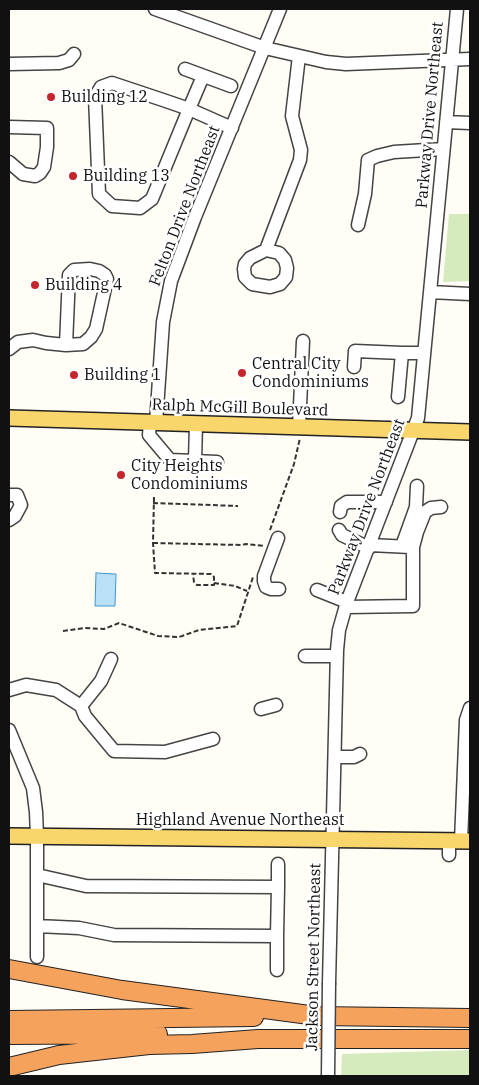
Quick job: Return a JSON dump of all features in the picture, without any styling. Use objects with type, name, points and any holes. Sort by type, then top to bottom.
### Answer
[{"type":"highway","points":[[9,969],[122,990],[317,1016]]},
{"type":"highway","points":[[9,1020],[317,1016],[470,1018]]},
{"type":"highway","points":[[9,1035],[190,1034],[258,1039],[470,1039]]},
{"type":"highway","points":[[9,1067],[40,1059],[81,1052],[149,1045],[258,1039]]},
{"type":"main road","name":"Ralph McGill Boulevard","points":[[9,418],[196,424],[300,433],[470,432]]},
{"type":"main road","name":"Highland Avenue Northeast","points":[[9,836],[332,838],[457,844]]},
{"type":"street","points":[[155,9],[265,48],[326,62],[346,64],[470,59]]},
{"type":"street","name":"Felton Drive Northeast","points":[[153,423],[163,322],[171,281],[195,216],[280,9]]},
{"type":"street","name":"Parkway Drive Northeast","points":[[332,838],[339,630],[347,604],[418,418],[457,9]]},
{"type":"street","points":[[9,64],[59,63],[69,60],[74,54]]},
{"type":"street","points":[[266,250],[300,160],[301,150],[292,116],[299,56]]},
{"type":"street","points":[[185,69],[231,86]]},
{"type":"street","points":[[203,76],[189,110],[152,199],[140,208],[112,206],[99,194],[95,97],[101,87],[112,83],[189,110],[232,128]]},
{"type":"street","points":[[446,122],[470,124]]},
{"type":"street","points":[[9,126],[47,128],[47,147],[44,167],[35,176],[22,174],[9,162]]},
{"type":"street","points":[[358,225],[365,194],[368,160],[394,152],[443,149]]},
{"type":"street","points":[[9,349],[18,342],[33,340],[66,345],[83,344],[96,329],[107,279],[105,275],[90,269],[74,270],[70,275],[66,345]]},
{"type":"street","points":[[430,292],[470,294]]},
{"type":"street","points":[[300,433],[303,341]]},
{"type":"street","points":[[354,367],[355,351],[424,353]]},
{"type":"street","points":[[398,397],[402,353]]},
{"type":"street","points":[[153,423],[150,435],[170,460],[217,462]]},
{"type":"street","points":[[195,461],[196,424]]},
{"type":"street","points":[[317,590],[347,604],[413,606],[402,546],[394,538],[414,514],[417,486]]},
{"type":"street","points":[[9,495],[17,495],[21,506],[16,516],[9,520]]},
{"type":"street","points":[[340,512],[341,506],[347,502],[386,502]]},
{"type":"street","points":[[339,530],[342,535],[369,546],[402,546],[419,526],[425,512],[431,508],[441,508]]},
{"type":"street","points":[[273,538],[264,581],[266,587],[279,589]]},
{"type":"street","points":[[305,656],[337,656]]},
{"type":"street","points":[[82,706],[102,680],[111,659]]},
{"type":"street","points":[[9,690],[26,685],[56,690],[82,706],[85,716],[114,751],[165,752],[213,739]]},
{"type":"street","points":[[261,709],[276,705]]},
{"type":"street","points":[[457,844],[466,720],[470,708]]},
{"type":"street","points":[[9,730],[32,788],[37,836],[37,957]]},
{"type":"street","points":[[335,757],[354,757],[360,754]]},
{"type":"street","name":"Jackson Street Northeast","points":[[328,1076],[332,838]]},
{"type":"street","points":[[277,970],[278,864]]},
{"type":"street","points":[[37,875],[86,886],[278,887]]},
{"type":"street","points":[[37,926],[79,928],[114,935],[277,936]]},
{"type":"path","points":[[273,538],[294,464],[300,433]]},
{"type":"path","points":[[154,497],[153,543],[155,573],[211,574],[214,577],[214,583]]},
{"type":"path","points":[[153,503],[238,506]]},
{"type":"path","points":[[153,543],[265,545]]},
{"type":"path","points":[[64,631],[85,628],[104,629],[119,623],[158,636],[179,637],[199,630],[237,626],[254,573]]},
{"type":"path","points":[[193,575],[194,582],[197,585],[210,586],[214,585],[214,583],[235,586],[247,591]]},
{"type":"green space","points":[[449,214],[470,214],[470,281],[443,282]]},
{"type":"green space","points":[[470,1050],[470,1076],[341,1076],[342,1054]]},
{"type":"water","points":[[96,573],[116,574],[115,606],[95,606]]},
{"type":"place","name":"Building 12","points":[[51,97]]},
{"type":"place","name":"Building 13","points":[[73,176]]},
{"type":"place","name":"Building 4","points":[[35,285]]},
{"type":"place","name":"Central City Condominiums","points":[[242,373]]},
{"type":"place","name":"Building 1","points":[[74,375]]},
{"type":"place","name":"City Heights Condominiums","points":[[121,475]]}]
